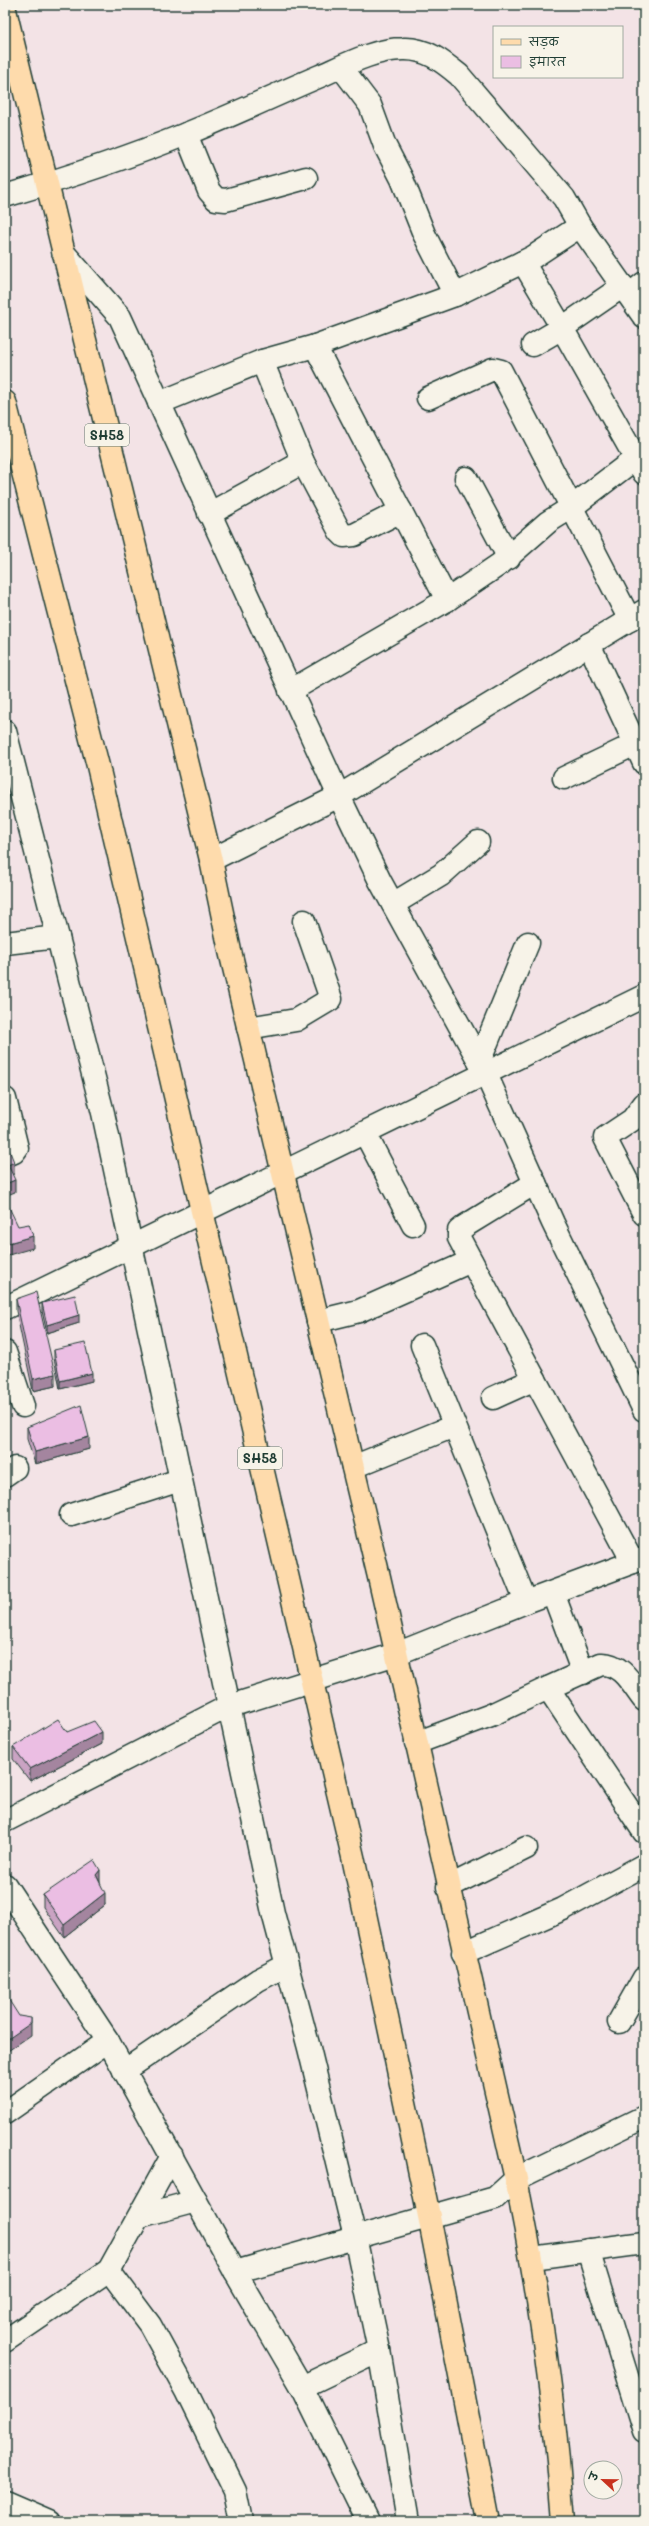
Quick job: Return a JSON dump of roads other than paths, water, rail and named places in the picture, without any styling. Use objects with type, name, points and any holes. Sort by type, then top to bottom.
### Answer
[{"type":"main road","name":"SH58","points":[[5,10],[211,860],[248,1028],[353,1467],[463,1954],[516,2179],[532,2258],[557,2438],[563,2521]]},
{"type":"main road","name":"SH58","points":[[5,402],[99,773],[353,1857],[429,2216],[488,2521]]},
{"type":"street","points":[[5,196],[46,184],[186,134],[341,67],[379,54],[403,49],[423,51],[440,59],[459,75],[489,108],[564,198],[580,226],[632,288],[644,316]]},
{"type":"street","points":[[341,67],[370,105],[385,146],[402,179],[424,234],[455,295]]},
{"type":"street","points":[[186,134],[209,191],[216,199],[226,200],[306,178]]},
{"type":"street","points":[[159,403],[262,362],[315,346],[455,295],[523,262],[580,226]]},
{"type":"street","points":[[63,252],[120,317],[339,796],[392,904],[482,1067],[535,1183],[644,1410]]},
{"type":"street","points":[[290,691],[447,600],[509,558],[548,522],[641,461],[523,262]]},
{"type":"street","points":[[533,345],[632,288]]},
{"type":"street","points":[[315,346],[447,600]]},
{"type":"street","points":[[262,362],[303,462],[340,532],[344,536],[354,535],[401,511]]},
{"type":"street","points":[[211,860],[339,796],[637,615],[572,507],[501,371],[493,369],[428,398]]},
{"type":"street","points":[[209,514],[303,462]]},
{"type":"street","points":[[466,478],[509,558]]},
{"type":"street","points":[[564,778],[640,753],[589,644]]},
{"type":"street","points":[[5,731],[103,1112],[227,1707],[273,1913],[355,2237],[379,2350],[408,2521]]},
{"type":"street","points":[[392,904],[441,875],[478,842]]},
{"type":"street","points":[[248,1028],[296,1020],[331,999],[304,921]]},
{"type":"street","points":[[5,942],[58,937]]},
{"type":"street","points":[[482,1067],[528,943]]},
{"type":"street","points":[[5,1308],[365,1133],[482,1067],[644,996]]},
{"type":"street","points":[[5,1099],[17,1148],[14,1152],[5,1156]]},
{"type":"street","points":[[644,1104],[632,1120],[609,1134],[605,1140],[644,1214]]},
{"type":"street","points":[[365,1133],[413,1225]]},
{"type":"street","points":[[5,1822],[227,1707],[396,1654],[526,1602],[639,1560],[534,1379],[458,1238],[459,1231],[535,1183]]},
{"type":"street","points":[[318,1321],[359,1311],[471,1261]]},
{"type":"street","points":[[422,1346],[526,1602]]},
{"type":"street","points":[[5,1352],[23,1406]]},
{"type":"street","points":[[493,1398],[534,1379]]},
{"type":"street","points":[[353,1467],[454,1426]]},
{"type":"street","points":[[71,1515],[180,1480]]},
{"type":"street","points":[[553,1593],[584,1673]]},
{"type":"street","points":[[416,1743],[491,1715],[601,1664],[610,1664],[620,1670],[644,1700]]},
{"type":"street","points":[[548,1688],[644,1832]]},
{"type":"street","points":[[448,1887],[526,1848]]},
{"type":"street","points":[[463,1954],[563,1910],[644,1865]]},
{"type":"street","points":[[5,1885],[108,2041],[235,2272],[302,2387],[368,2521]]},
{"type":"street","points":[[124,2071],[258,1980],[287,1965]]},
{"type":"street","points":[[619,2022],[644,1978]]},
{"type":"street","points":[[5,2114],[108,2041]]},
{"type":"street","points":[[235,2272],[495,2198],[516,2179],[644,2117]]},
{"type":"street","points":[[5,2341],[109,2270],[172,2156]]},
{"type":"street","points":[[140,2216],[196,2201]]},
{"type":"street","points":[[532,2258],[644,2243]]},
{"type":"street","points":[[588,2250],[644,2431]]},
{"type":"street","points":[[109,2270],[150,2325],[186,2391],[236,2491],[241,2521]]},
{"type":"street","points":[[302,2387],[379,2350]]},
{"type":"street","points":[[5,2502],[40,2519]]}]
